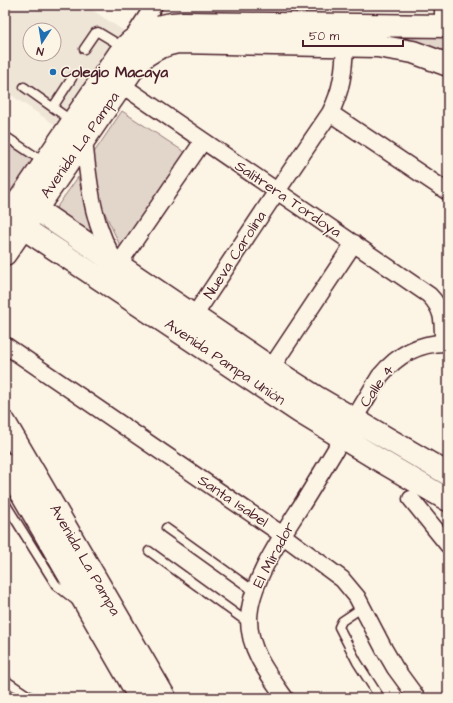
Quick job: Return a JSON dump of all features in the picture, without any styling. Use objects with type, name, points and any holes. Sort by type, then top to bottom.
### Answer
[{"type":"street","points":[[127,44],[154,5]]},
{"type":"street","name":"Avenida La Pampa","points":[[5,254],[10,221],[28,204],[84,140],[113,79],[127,44],[145,31],[172,23],[445,19]]},
{"type":"street","name":"Avenida La Pampa","points":[[28,204],[44,163],[72,122],[113,79],[137,63],[143,56],[168,44],[178,42],[345,45],[395,48],[419,54],[448,65]]},
{"type":"street","name":"Nueva Carolina","points":[[194,316],[336,103],[342,83],[345,45]]},
{"type":"street","name":"Salitrera Tordoya","points":[[113,79],[429,295],[439,307],[443,318],[446,343]]},
{"type":"street","points":[[330,113],[448,192]]},
{"type":"street","points":[[84,140],[94,214],[110,254],[118,265],[203,141]]},
{"type":"street","name":"Avenida Pampa Unión","points":[[28,204],[271,368],[448,474]]},
{"type":"street","name":"Avenida Pampa Unión","points":[[10,221],[262,388],[448,500]]},
{"type":"street","points":[[271,368],[354,243]]},
{"type":"street","name":"Calle 4","points":[[354,419],[380,376],[396,358],[415,348],[433,343],[446,343]]},
{"type":"street","name":"Santa Isabel","points":[[5,345],[283,535],[342,579],[357,597],[392,662],[417,698]]},
{"type":"street","name":"El Mirador","points":[[285,698],[262,665],[256,652],[250,635],[250,606],[262,571],[354,419]]},
{"type":"street","name":"Avenida La Pampa","points":[[5,423],[165,698]]},
{"type":"street","name":"Avenida La Pampa","points":[[5,464],[140,698]]},
{"type":"street","points":[[411,499],[448,545]]},
{"type":"lane","points":[[84,49],[95,33],[98,32],[127,44]]},
{"type":"lane","points":[[53,107],[72,78]]},
{"type":"lane","points":[[24,87],[72,122]]},
{"type":"lane","points":[[5,136],[44,163]]},
{"type":"lane","points":[[5,503],[56,585],[91,613]]},
{"type":"lane","points":[[166,528],[254,591]]},
{"type":"lane","points":[[149,551],[243,619],[249,620]]},
{"type":"lane","points":[[363,607],[342,621],[339,627],[357,662],[380,698]]},
{"type":"lane","points":[[5,680],[32,698]]},
{"type":"shaded area","name":"Colegio Macaya","points":[[5,5],[85,5],[127,33],[61,129],[5,91]]},
{"type":"shaded area","points":[[162,31],[448,35],[448,57]]},
{"type":"shaded area","points":[[122,111],[186,153],[122,250],[99,200],[93,154]]},
{"type":"shaded area","points":[[5,136],[36,159],[5,209]]},
{"type":"shaded area","points":[[78,177],[93,240],[54,211]]},
{"type":"place","name":"Colegio Macaya","points":[[53,72]]}]
